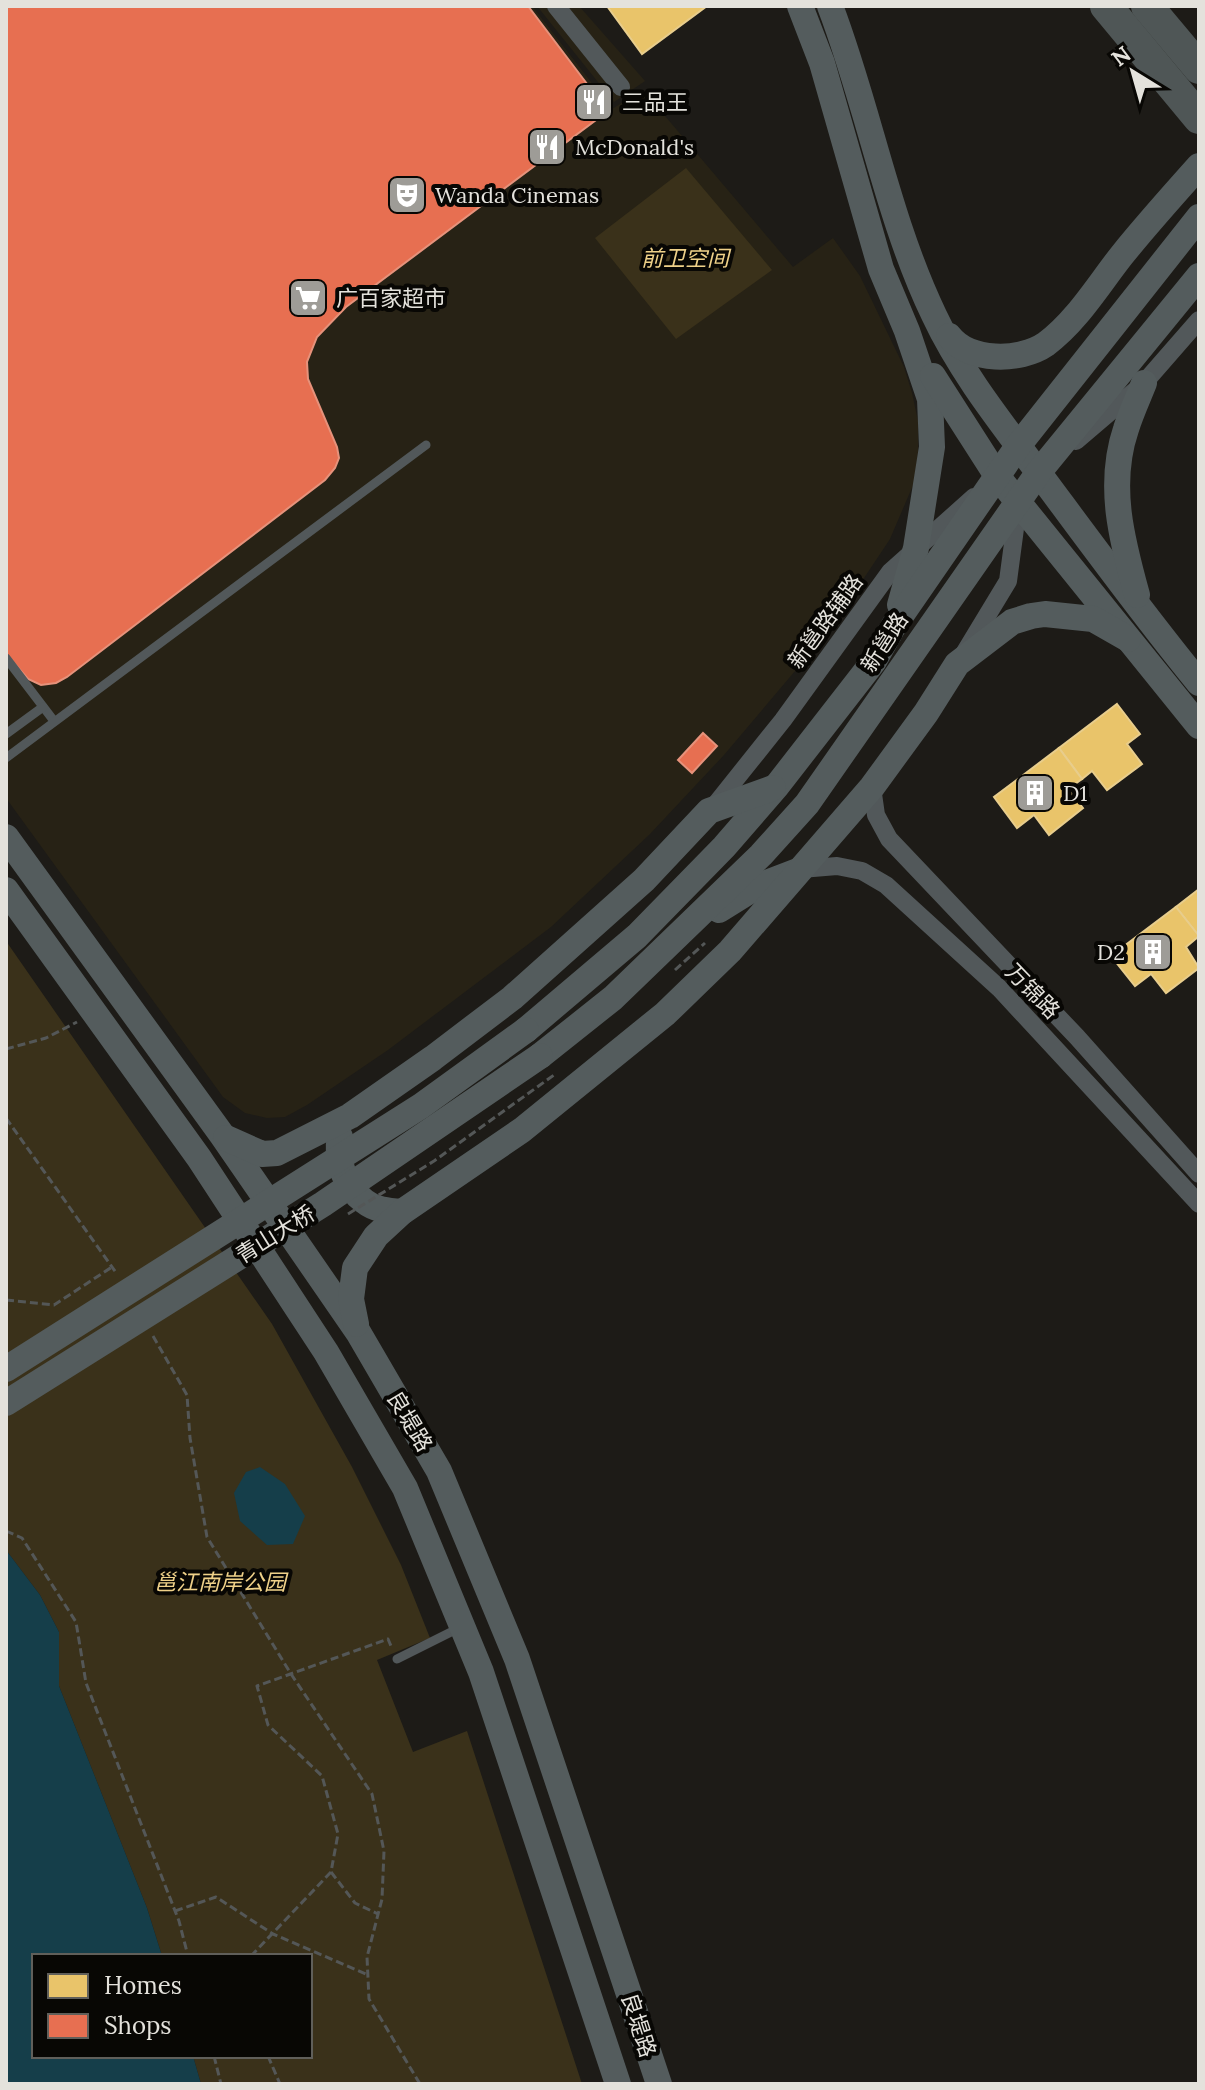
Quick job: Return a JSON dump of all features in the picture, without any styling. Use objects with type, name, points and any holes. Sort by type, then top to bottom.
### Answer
[{"type":"highway","points":[[1106,6],[1187,70]]},
{"type":"highway","points":[[1147,6],[1187,70],[1199,118]]},
{"type":"main road","points":[[800,6],[822,63],[881,269],[907,331],[930,399],[932,447],[916,548],[893,627]]},
{"type":"main road","points":[[830,6],[849,56],[890,204],[935,318],[980,392],[1018,446],[1142,614],[1199,683]]},
{"type":"main road","points":[[935,318],[955,344],[971,352],[1009,356],[1043,346],[1070,321],[1199,166]]},
{"type":"main road","name":"新邕路","points":[[526,1030],[637,936],[724,847],[776,787],[874,661],[893,627],[1018,446],[1199,217]]},
{"type":"main road","name":"新邕路","points":[[540,1056],[613,998],[761,855],[807,804],[1038,473],[1199,276]]},
{"type":"main road","points":[[907,331],[956,415],[997,476],[1199,726]]},
{"type":"main road","points":[[1142,614],[1123,551],[1117,488],[1125,431],[1144,383]]},
{"type":"main road","points":[[358,1332],[351,1299],[355,1268],[376,1236],[402,1212],[522,1130],[665,1014],[730,951],[872,787],[957,664],[1012,622],[1031,616],[1045,614],[1093,619],[1128,639]]},
{"type":"main road","points":[[222,1135],[262,1154],[277,1153],[350,1116],[512,998],[601,921],[709,811],[776,787]]},
{"type":"main road","points":[[686,885],[700,858],[709,811]]},
{"type":"main road","name":"良堤路","points":[[6,837],[222,1135],[358,1332],[439,1471],[517,1659],[659,2084]]},
{"type":"main road","points":[[681,932],[756,887],[801,869]]},
{"type":"main road","name":"良堤路","points":[[6,890],[199,1158],[326,1352],[405,1488],[486,1687],[618,2084]]},
{"type":"main road","name":"青山大桥","points":[[6,1369],[360,1146],[526,1030]]},
{"type":"main road","points":[[126,1059],[152,1038]]},
{"type":"main road","name":"青山大桥","points":[[6,1403],[323,1204],[540,1056]]},
{"type":"main road","points":[[350,1116],[339,1138],[337,1156],[347,1180],[363,1201],[380,1210],[402,1212]]},
{"type":"street","points":[[556,6],[621,87]]},
{"type":"street","points":[[1038,473],[1144,383],[1199,320]]},
{"type":"street","name":"新邕路辅路","points":[[709,811],[783,720],[890,572],[997,476]]},
{"type":"street","points":[[957,664],[1008,581],[1018,504]]},
{"type":"street","name":"万锦路","points":[[872,787],[876,815],[889,839],[1077,1037],[1199,1174]]},
{"type":"street","name":"万锦路","points":[[801,869],[837,866],[862,871],[886,885],[999,988],[1199,1204]]},
{"type":"lane","points":[[6,758],[426,445]]},
{"type":"lane","points":[[6,658],[54,721]]},
{"type":"lane","points":[[6,734],[43,707]]},
{"type":"lane","points":[[397,1659],[462,1626]]},
{"type":"path","points":[[672,972],[707,942]]},
{"type":"path","points":[[6,1049],[46,1038],[76,1022]]},
{"type":"path","points":[[6,1118],[120,1280]]},
{"type":"path","points":[[6,1300],[54,1305],[112,1267]]},
{"type":"path","points":[[152,1334],[187,1395],[190,1438],[207,1537],[291,1674],[372,1794],[384,1851],[382,1899],[367,1957],[369,1999],[420,2084]]},
{"type":"path","points":[[6,1531],[22,1538],[76,1622],[86,1683],[175,1911],[187,1954]]},
{"type":"path","points":[[253,1954],[331,1872],[338,1834],[322,1776],[268,1725],[257,1686],[388,1639],[397,1659]]},
{"type":"path","points":[[331,1872],[355,1903],[378,1914]]},
{"type":"path","points":[[175,1911],[216,1897],[273,1934],[368,1975]]},
{"type":"path","points":[[214,2058],[221,2084]]},
{"type":"path","points":[[269,2058],[280,2084]]},
{"type":"shaded area","points":[[6,6],[532,6],[612,109],[643,90],[793,267],[833,238],[860,276],[904,367],[912,393],[918,421],[914,483],[890,539],[828,632],[724,755],[650,834],[551,927],[388,1050],[285,1117],[267,1118],[245,1113],[223,1097],[6,798]]},
{"type":"shaded area","points":[[537,6],[579,6],[645,81],[614,102]]},
{"type":"green space","name":"前卫空间","points":[[686,168],[772,270],[676,339],[595,238]]},
{"type":"green space","name":"邕江南岸公园","points":[[6,941],[272,1324],[352,1467],[401,1565],[430,1638],[377,1660],[413,1752],[467,1731],[582,2084],[201,2084],[194,2058],[312,2058],[312,1954],[161,1954],[147,1908],[59,1686],[59,1632],[40,1595],[6,1550]]},
{"type":"water","points":[[260,1467],[285,1484],[305,1516],[293,1544],[267,1545],[240,1521],[234,1493],[246,1472]]},
{"type":"water","points":[[6,1550],[40,1595],[59,1632],[59,1686],[147,1908],[161,1954],[32,1954],[32,2058],[194,2058],[201,2084],[6,2084]]},
{"type":"building: Homes","points":[[607,6],[707,6],[642,54]]},
{"type":"building: Homes","points":[[1117,704],[1140,734],[1127,744],[1142,764],[1107,790],[1092,771],[1082,779],[1059,748]]},
{"type":"building: Homes","name":"D1","points":[[1059,748],[1082,779],[1068,789],[1083,808],[1049,835],[1034,815],[1017,828],[994,797]]},
{"type":"building: Homes","points":[[1199,889],[1199,936],[1176,907]]},
{"type":"building: Homes","name":"D2","points":[[1176,907],[1199,936],[1186,947],[1199,968],[1166,993],[1151,974],[1135,986],[1111,956]]},
{"type":"building: Shops","points":[[6,6],[528,6],[603,105],[596,120],[346,307],[317,337],[307,362],[308,379],[339,458],[325,480],[67,677],[56,683],[41,685],[28,679],[6,654]]},
{"type":"building: Shops","points":[[703,733],[717,746],[692,773],[678,760]]},
{"type":"place","name":"三品王","points":[[594,102]]},
{"type":"place","name":"McDonald's","points":[[547,147]]},
{"type":"place","name":"Wanda Cinemas","points":[[407,195]]},
{"type":"place","name":"广百家超市","points":[[308,298]]},
{"type":"place","name":"D1","points":[[1035,793]]},
{"type":"place","name":"D2","points":[[1153,952]]}]
